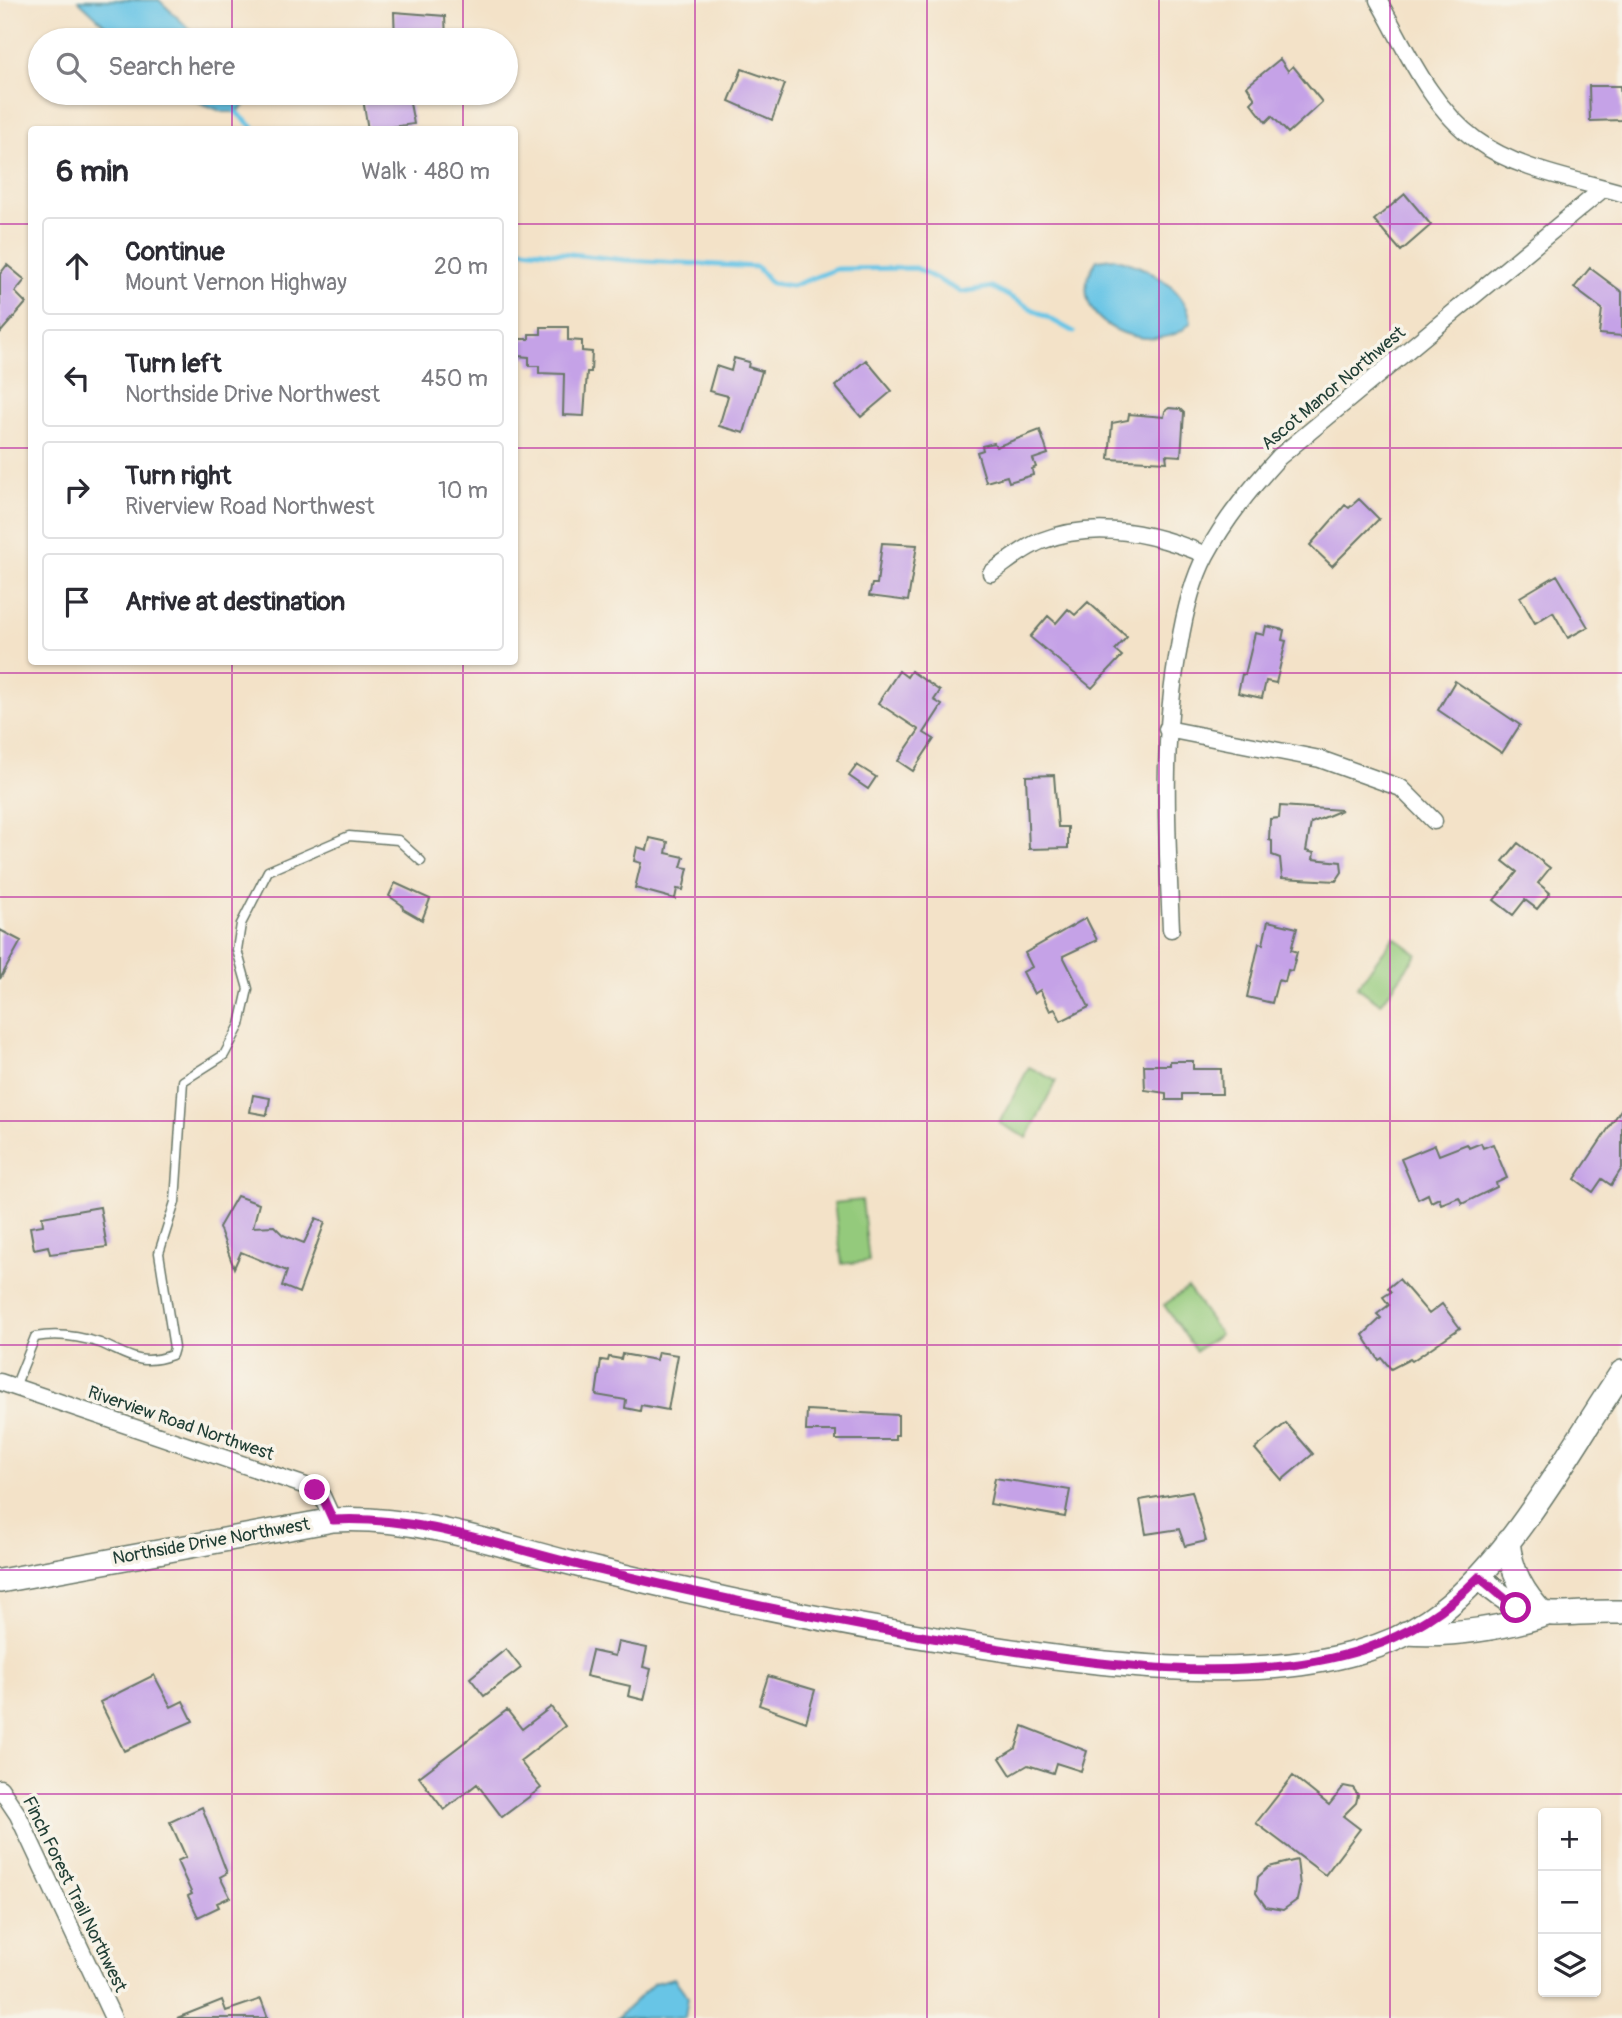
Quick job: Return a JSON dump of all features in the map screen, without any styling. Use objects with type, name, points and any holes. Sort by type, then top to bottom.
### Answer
[{"type":"main road","name":"Northside Drive Northwest","points":[[0,1581],[333,1520],[376,1519],[710,1596],[880,1630],[1046,1657],[1130,1666],[1245,1667],[1330,1657],[1362,1650],[1406,1633],[1448,1606],[1479,1577],[1508,1541],[1622,1372]]},
{"type":"main road","points":[[1508,1541],[1511,1564],[1519,1584],[1544,1615]]},
{"type":"main road","points":[[1479,1577],[1509,1604],[1544,1615]]},
{"type":"main road","points":[[1406,1633],[1453,1634],[1501,1627],[1544,1615],[1622,1612]]},
{"type":"street","points":[[1378,0],[1430,90],[1474,139],[1518,163],[1622,193]]},
{"type":"street","name":"Ascot Manor Northwest","points":[[1171,929],[1167,729],[1182,628],[1194,583],[1206,555],[1238,503],[1279,457],[1604,188]]},
{"type":"street","points":[[991,573],[1043,540],[1083,532],[1152,536],[1206,555]]},
{"type":"street","points":[[1167,729],[1320,759],[1401,788],[1434,821]]},
{"type":"street","name":"Riverview Road Northwest","points":[[8,1385],[306,1486],[322,1496],[333,1520]]},
{"type":"street","name":"Finch Forest Trail Northwest","points":[[0,1788],[18,1815],[113,2018]]},
{"type":"lane","points":[[8,1385],[35,1337],[75,1337],[100,1343],[126,1357],[149,1362],[172,1355],[174,1348],[159,1253],[174,1202],[183,1081],[224,1055],[240,1025],[248,989],[237,950],[241,924],[268,871],[349,836],[398,840],[421,861]]},
{"type":"green space","points":[[1394,937],[1417,954],[1381,1004],[1357,987]]},
{"type":"green space","points":[[1029,1067],[1056,1081],[1027,1138],[999,1123]]},
{"type":"green space","points":[[862,1200],[869,1261],[842,1264],[834,1203]]},
{"type":"green space","points":[[1188,1288],[1220,1334],[1196,1351],[1164,1305]]},
{"type":"water","points":[[78,0],[159,0],[188,28],[108,28]]},
{"type":"water","points":[[206,105],[244,106],[236,112],[223,112]]},
{"type":"water","points":[[1113,258],[1150,272],[1172,288],[1181,298],[1191,322],[1176,333],[1157,338],[1136,337],[1116,330],[1099,318],[1089,302],[1087,282],[1097,260]]},
{"type":"water","points":[[674,1978],[688,1997],[685,2018],[617,2018],[654,1983]]},
{"type":"building","points":[[394,12],[445,16],[446,28],[395,28]]},
{"type":"building","points":[[1280,59],[1288,71],[1293,66],[1322,102],[1288,133],[1272,116],[1266,122],[1251,103],[1255,99],[1247,86]]},
{"type":"building","points":[[742,69],[785,84],[772,120],[729,101]]},
{"type":"building","points":[[1589,86],[1620,86],[1622,120],[1590,121]]},
{"type":"building","points":[[364,105],[410,105],[414,124],[367,126]]},
{"type":"building","points":[[1405,194],[1431,225],[1401,251],[1374,220]]},
{"type":"building","points":[[7,265],[25,280],[15,292],[26,303],[0,333],[0,274]]},
{"type":"building","points":[[1590,268],[1622,292],[1622,336],[1599,334],[1602,309],[1574,288]]},
{"type":"building","points":[[541,327],[568,327],[568,340],[582,341],[582,351],[592,352],[591,372],[587,372],[584,416],[563,415],[564,374],[539,373],[539,366],[529,366],[529,357],[518,356],[518,339],[529,339],[529,334],[541,334]]},
{"type":"building","points":[[734,358],[749,362],[748,367],[762,371],[744,433],[719,426],[728,396],[709,391],[716,366],[731,371]]},
{"type":"building","points":[[866,360],[892,391],[861,417],[835,386]]},
{"type":"building","points":[[1169,408],[1180,409],[1184,413],[1181,456],[1166,455],[1167,462],[1109,459],[1112,423],[1128,420],[1129,414],[1164,417]]},
{"type":"building","points":[[1040,430],[1048,454],[1033,459],[1036,467],[1032,469],[1033,475],[1009,482],[1007,476],[986,482],[977,452],[983,450],[982,446],[994,443],[996,447]]},
{"type":"building","points":[[1359,499],[1379,519],[1332,566],[1310,545],[1345,505],[1349,508]]},
{"type":"building","points":[[882,543],[917,545],[908,601],[869,596],[872,584],[877,584]]},
{"type":"building","points":[[1557,575],[1588,627],[1568,638],[1553,612],[1535,623],[1520,597]]},
{"type":"building","points":[[1088,602],[1127,637],[1115,650],[1122,656],[1092,688],[1030,637],[1048,616],[1056,623],[1068,609],[1075,615]]},
{"type":"building","points":[[1266,626],[1284,630],[1282,640],[1286,641],[1276,683],[1266,681],[1262,698],[1238,693],[1255,633],[1264,635]]},
{"type":"building","points":[[899,671],[907,677],[911,671],[940,691],[934,700],[942,705],[924,733],[934,739],[913,771],[898,761],[919,730],[878,703]]},
{"type":"building","points":[[1455,681],[1520,725],[1502,753],[1438,710]]},
{"type":"building","points":[[857,765],[876,777],[868,789],[849,776]]},
{"type":"building","points":[[1054,775],[1058,827],[1068,827],[1068,848],[1029,849],[1026,776]]},
{"type":"building","points":[[1280,806],[1342,810],[1311,823],[1306,851],[1314,853],[1313,859],[1341,862],[1342,872],[1336,881],[1282,878],[1280,858],[1272,855],[1272,841],[1269,840],[1270,819],[1279,818]]},
{"type":"building","points":[[650,838],[668,842],[666,853],[684,857],[681,867],[688,868],[683,890],[677,889],[675,899],[635,888],[641,863],[634,861],[637,847],[647,850]]},
{"type":"building","points":[[1518,843],[1550,868],[1538,883],[1550,893],[1537,909],[1525,900],[1513,915],[1494,900],[1517,872],[1503,861]]},
{"type":"building","points":[[395,883],[430,899],[422,920],[403,909],[402,905],[389,896]]},
{"type":"building","points":[[1086,918],[1097,940],[1063,956],[1089,1007],[1061,1021],[1055,1009],[1050,1011],[1040,990],[1034,994],[1023,972],[1032,967],[1025,953]]},
{"type":"building","points":[[1268,921],[1297,928],[1291,950],[1297,952],[1292,971],[1288,970],[1285,982],[1278,980],[1272,1003],[1247,997],[1259,943],[1263,944]]},
{"type":"building","points":[[0,930],[21,941],[0,979]]},
{"type":"building","points":[[1170,1061],[1193,1061],[1193,1069],[1221,1069],[1222,1094],[1182,1094],[1182,1100],[1166,1100],[1166,1093],[1145,1090],[1144,1065],[1170,1065]]},
{"type":"building","points":[[253,1095],[270,1098],[267,1115],[250,1112]]},
{"type":"building","points":[[1622,1108],[1622,1168],[1611,1185],[1602,1179],[1593,1192],[1575,1179]]},
{"type":"building","points":[[1481,1143],[1483,1148],[1493,1144],[1507,1178],[1496,1183],[1497,1187],[1462,1204],[1459,1197],[1441,1204],[1439,1198],[1431,1202],[1428,1194],[1418,1199],[1401,1159],[1435,1145],[1439,1155],[1467,1144],[1469,1148]]},
{"type":"building","points":[[237,1196],[259,1204],[253,1227],[274,1226],[283,1235],[304,1243],[316,1218],[325,1222],[299,1293],[282,1286],[287,1271],[241,1252],[234,1268],[219,1227]]},
{"type":"building","points":[[100,1207],[107,1247],[50,1254],[48,1246],[34,1249],[30,1227],[43,1225],[42,1217]]},
{"type":"building","points":[[1399,1279],[1429,1314],[1442,1304],[1460,1328],[1412,1361],[1410,1359],[1391,1369],[1382,1358],[1379,1360],[1363,1335],[1381,1318],[1377,1314],[1389,1305],[1383,1297],[1391,1292],[1388,1288]]},
{"type":"building","points":[[658,1352],[678,1355],[668,1410],[641,1405],[640,1411],[625,1408],[626,1400],[596,1395],[601,1360],[608,1361],[609,1357],[621,1359],[622,1354],[656,1360]]},
{"type":"building","points":[[807,1410],[898,1415],[898,1435],[895,1435],[895,1440],[836,1440],[836,1431],[806,1431]]},
{"type":"building","points":[[1286,1423],[1313,1454],[1282,1480],[1255,1449]]},
{"type":"building","points":[[995,1478],[1070,1490],[1065,1517],[990,1504]]},
{"type":"building","points":[[1192,1491],[1206,1541],[1185,1546],[1179,1529],[1146,1534],[1140,1500]]},
{"type":"building","points":[[618,1642],[647,1648],[643,1667],[651,1669],[644,1700],[628,1696],[630,1686],[586,1676],[592,1651],[615,1656]]},
{"type":"building","points":[[506,1649],[521,1668],[484,1696],[470,1678]]},
{"type":"building","points":[[154,1675],[171,1707],[183,1701],[193,1721],[124,1751],[100,1702]]},
{"type":"building","points":[[768,1676],[815,1690],[806,1722],[759,1705]]},
{"type":"building","points":[[551,1707],[565,1726],[520,1761],[541,1788],[502,1817],[477,1784],[444,1810],[419,1777],[507,1710],[522,1729]]},
{"type":"building","points":[[1023,1726],[1087,1751],[1081,1771],[1056,1763],[1053,1773],[1028,1765],[1011,1775],[1000,1758],[1016,1748]]},
{"type":"building","points":[[1293,1776],[1329,1805],[1344,1786],[1353,1788],[1358,1795],[1356,1803],[1343,1816],[1360,1829],[1325,1875],[1256,1823]]},
{"type":"building","points":[[202,1807],[227,1873],[220,1877],[230,1897],[217,1903],[219,1907],[198,1917],[188,1896],[192,1894],[177,1861],[186,1857],[170,1822]]},
{"type":"building","points":[[1297,1860],[1300,1886],[1297,1900],[1283,1910],[1266,1907],[1256,1893],[1258,1877],[1269,1867]]},
{"type":"building","points":[[261,1999],[268,2018],[177,2018],[222,2000],[226,2011]]},
{"type":"waterway","points":[[236,112],[252,126]]},
{"type":"waterway","points":[[518,248],[625,260],[757,267],[771,283],[792,286],[836,269],[916,268],[961,292],[992,287],[1074,332]]},
{"type":"route","points":[[315,1490],[327,1504],[333,1520],[376,1519],[463,1535],[710,1596],[869,1628],[1046,1657],[1130,1666],[1204,1669],[1245,1667],[1286,1664],[1362,1650],[1427,1622],[1457,1599],[1479,1577],[1516,1608]]}]
